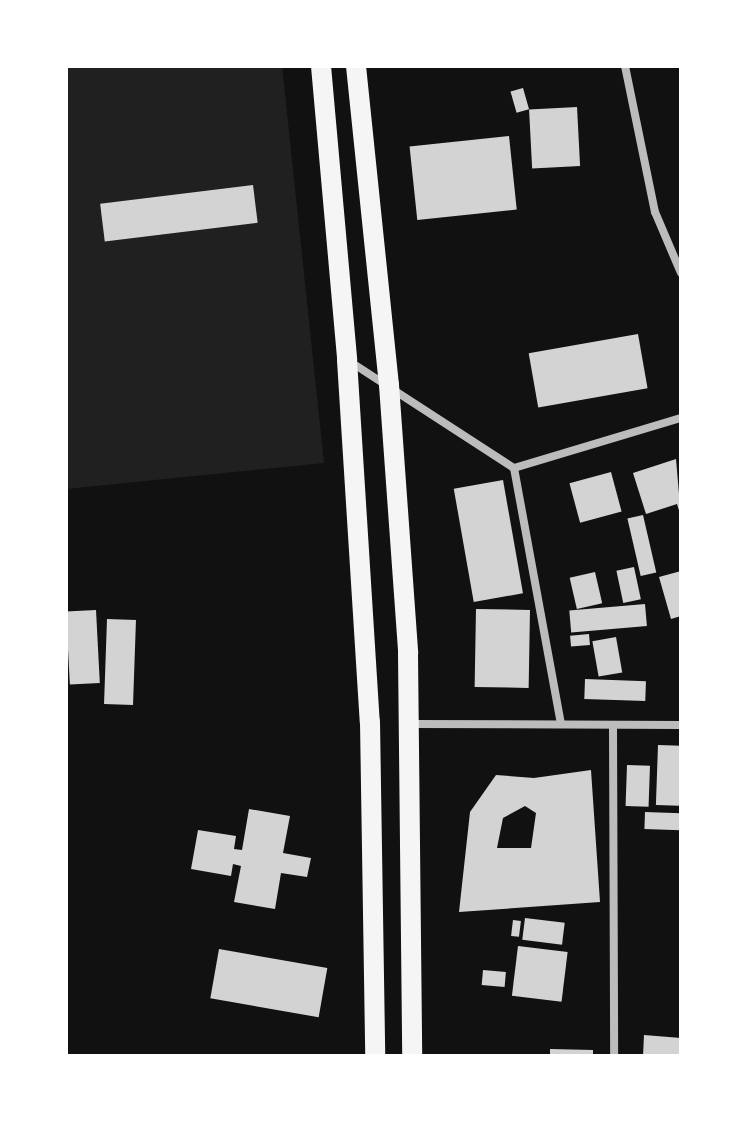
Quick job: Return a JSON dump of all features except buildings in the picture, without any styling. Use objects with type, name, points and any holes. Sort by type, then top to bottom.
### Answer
[{"type":"main road","points":[[321,66],[347,360],[370,722],[375,1056]]},
{"type":"main road","points":[[356,66],[389,385],[411,724],[412,1056]]},
{"type":"street","points":[[625,66],[655,212],[681,273]]},
{"type":"street","points":[[347,360],[514,468],[561,724]]},
{"type":"street","points":[[514,468],[681,418]]},
{"type":"street","points":[[411,724],[681,725]]},
{"type":"street","points":[[613,725],[614,1056]]},
{"type":"shaded area","points":[[66,66],[282,66],[324,463],[66,489]]}]
